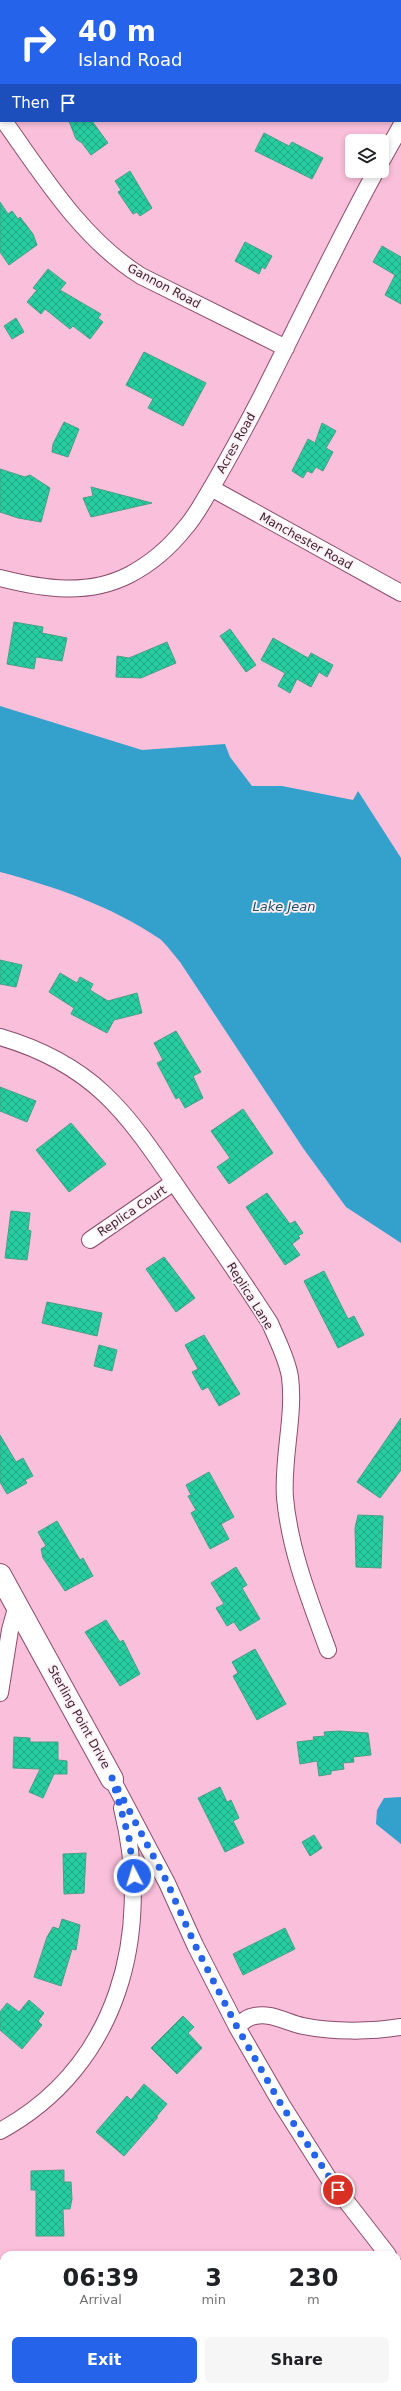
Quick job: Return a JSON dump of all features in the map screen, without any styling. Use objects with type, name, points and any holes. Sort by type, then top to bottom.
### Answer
[{"type":"street","name":"Gannon Road","points":[[5,122],[85,229],[122,264],[141,276],[286,348]]},
{"type":"street","points":[[389,144],[397,126]]},
{"type":"street","name":"Acres Road","points":[[0,578],[29,585],[60,589],[82,589],[106,584],[128,575],[148,563],[174,541],[194,516],[237,445],[347,224],[372,178]]},
{"type":"street","name":"Manchester Road","points":[[211,488],[401,593]]},
{"type":"street","name":"Replica Lane","points":[[0,1037],[29,1045],[58,1059],[91,1082],[131,1121],[246,1286],[270,1323],[290,1377],[290,1407],[285,1470],[285,1498],[290,1532],[304,1581],[328,1650]]},
{"type":"street","name":"Replica Court","points":[[90,1240],[174,1182]]},
{"type":"street","name":"Sterling Point Drive","points":[[0,1575],[112,1778],[129,1838],[134,1891],[131,1938],[119,1988],[97,2039],[64,2083],[41,2104],[0,2131]]},
{"type":"street","points":[[0,1692],[10,1630],[17,1605]]},
{"type":"street","points":[[112,1778],[167,1882],[195,1945],[237,2027],[282,2106],[329,2179],[385,2251]]},
{"type":"street","points":[[237,2027],[244,2020],[254,2016],[265,2015],[302,2026],[326,2029],[401,2027]]},
{"type":"water","name":"Lake Jean","points":[[0,706],[142,750],[225,744],[230,757],[252,786],[282,786],[353,800],[358,791],[401,858],[401,1243],[346,1207],[303,1148],[180,962],[163,941],[141,927],[103,907],[42,884],[0,872]]},
{"type":"water","points":[[401,1797],[401,1844],[376,1824],[377,1810],[384,1798]]},
{"type":"building","points":[[69,122],[93,122],[108,143],[91,155],[82,143],[76,139]]},
{"type":"building","points":[[264,133],[289,146],[292,142],[323,158],[312,179],[255,151]]},
{"type":"building","points":[[130,171],[152,208],[140,216],[137,212],[133,214],[118,192],[121,190],[115,181]]},
{"type":"building","points":[[0,202],[8,214],[12,211],[18,219],[20,217],[33,234],[37,245],[9,265],[0,252]]},
{"type":"building","points":[[245,242],[272,256],[265,269],[262,267],[259,274],[235,261]]},
{"type":"building","points":[[382,246],[401,257],[401,304],[385,295],[395,275],[373,262]]},
{"type":"building","points":[[48,269],[66,283],[60,290],[101,314],[98,318],[103,322],[90,339],[73,326],[70,329],[45,309],[41,314],[27,302],[37,290],[33,288]]},
{"type":"building","points":[[16,318],[24,332],[12,339],[4,326]]},
{"type":"building","points":[[144,352],[206,383],[183,426],[148,408],[153,399],[126,385]]},
{"type":"building","points":[[64,422],[79,429],[68,457],[52,452],[53,444]]},
{"type":"building","points":[[322,423],[336,431],[326,448],[333,452],[323,471],[316,467],[312,473],[307,471],[303,478],[292,471],[308,439],[315,443]]},
{"type":"building","points":[[0,469],[25,477],[30,475],[50,488],[41,522],[18,518],[0,512]]},
{"type":"building","points":[[91,487],[152,503],[91,517],[83,498],[93,496]]},
{"type":"building","points":[[14,622],[43,627],[42,633],[67,638],[62,661],[36,657],[34,669],[7,664]]},
{"type":"building","points":[[230,629],[256,665],[246,672],[220,636]]},
{"type":"building","points":[[273,638],[308,658],[311,653],[333,665],[327,677],[319,672],[311,687],[297,679],[290,693],[278,686],[285,673],[261,660]]},
{"type":"building","points":[[167,642],[176,663],[141,678],[116,677],[117,656],[129,658]]},
{"type":"building","points":[[0,960],[22,965],[16,987],[0,984]]},
{"type":"building","points":[[60,973],[77,983],[80,977],[93,984],[90,990],[108,1001],[137,993],[142,1013],[114,1020],[107,1033],[71,1014],[74,1008],[49,992]]},
{"type":"building","points":[[176,1031],[201,1072],[193,1076],[203,1098],[185,1108],[179,1097],[176,1099],[157,1063],[163,1060],[154,1043]]},
{"type":"building","points":[[0,1087],[36,1101],[27,1122],[0,1111]]},
{"type":"building","points":[[243,1109],[273,1153],[229,1184],[217,1167],[230,1158],[211,1131]]},
{"type":"building","points":[[71,1123],[106,1164],[69,1192],[36,1150]]},
{"type":"building","points":[[267,1193],[290,1224],[295,1221],[303,1233],[298,1236],[300,1238],[292,1244],[300,1255],[285,1265],[246,1207]]},
{"type":"building","points":[[11,1211],[30,1213],[28,1230],[31,1231],[27,1260],[5,1258]]},
{"type":"building","points":[[164,1257],[195,1298],[176,1312],[146,1269]]},
{"type":"building","points":[[324,1271],[348,1319],[354,1316],[364,1335],[338,1348],[304,1281]]},
{"type":"building","points":[[47,1302],[102,1313],[97,1336],[42,1323]]},
{"type":"building","points":[[204,1335],[240,1394],[219,1406],[208,1387],[202,1390],[192,1372],[198,1369],[185,1345]]},
{"type":"building","points":[[99,1345],[117,1350],[112,1371],[94,1366]]},
{"type":"building","points":[[401,1418],[401,1470],[380,1498],[357,1482]]},
{"type":"building","points":[[0,1435],[16,1462],[23,1458],[33,1476],[25,1480],[27,1483],[7,1494],[0,1482]]},
{"type":"building","points":[[209,1472],[234,1517],[221,1524],[229,1539],[210,1549],[191,1513],[196,1510],[188,1496],[191,1495],[186,1485]]},
{"type":"building","points":[[358,1515],[383,1516],[381,1568],[356,1567],[355,1528]]},
{"type":"building","points":[[57,1521],[80,1560],[83,1558],[93,1576],[65,1591],[43,1558],[41,1549],[46,1546],[38,1532]]},
{"type":"building","points":[[236,1567],[247,1585],[242,1588],[260,1619],[240,1631],[234,1622],[227,1626],[216,1608],[224,1604],[211,1583]]},
{"type":"building","points":[[106,1620],[120,1642],[123,1640],[140,1674],[120,1686],[85,1632]]},
{"type":"building","points":[[255,1649],[286,1704],[257,1720],[233,1676],[238,1673],[232,1662]]},
{"type":"building","points":[[339,1731],[368,1733],[371,1755],[353,1757],[354,1762],[343,1763],[344,1769],[331,1771],[331,1774],[319,1776],[317,1761],[300,1764],[297,1742],[314,1740],[313,1737],[325,1736],[324,1732]]},
{"type":"building","points":[[14,1737],[30,1738],[30,1742],[58,1742],[58,1760],[67,1761],[67,1774],[54,1774],[43,1798],[29,1792],[40,1769],[13,1768]]},
{"type":"building","points":[[220,1787],[227,1802],[231,1800],[239,1818],[233,1821],[244,1843],[225,1852],[198,1798]]},
{"type":"building","points":[[314,1835],[322,1848],[310,1856],[302,1842]]},
{"type":"building","points":[[86,1853],[84,1893],[64,1894],[63,1854]]},
{"type":"building","points":[[62,1919],[80,1925],[76,1950],[72,1949],[61,1986],[34,1977],[47,1937],[53,1927],[59,1929]]},
{"type":"building","points":[[285,1928],[295,1949],[243,1975],[233,1954]]},
{"type":"building","points":[[29,2000],[44,2013],[38,2021],[42,2025],[22,2049],[0,2030],[0,2012],[7,2003],[19,2012]]},
{"type":"building","points":[[183,2016],[194,2027],[188,2033],[202,2048],[177,2074],[151,2048]]},
{"type":"building","points":[[144,2084],[167,2104],[156,2117],[158,2117],[124,2156],[96,2132],[127,2096],[131,2100]]},
{"type":"building","points":[[64,2170],[64,2182],[71,2182],[72,2199],[70,2209],[63,2209],[64,2236],[36,2236],[36,2190],[31,2190],[31,2171]]},
{"type":"route","points":[[134,1876],[129,1838],[121,1805],[112,1778],[167,1882],[195,1945],[237,2027],[282,2106],[329,2179],[338,2190]]}]
